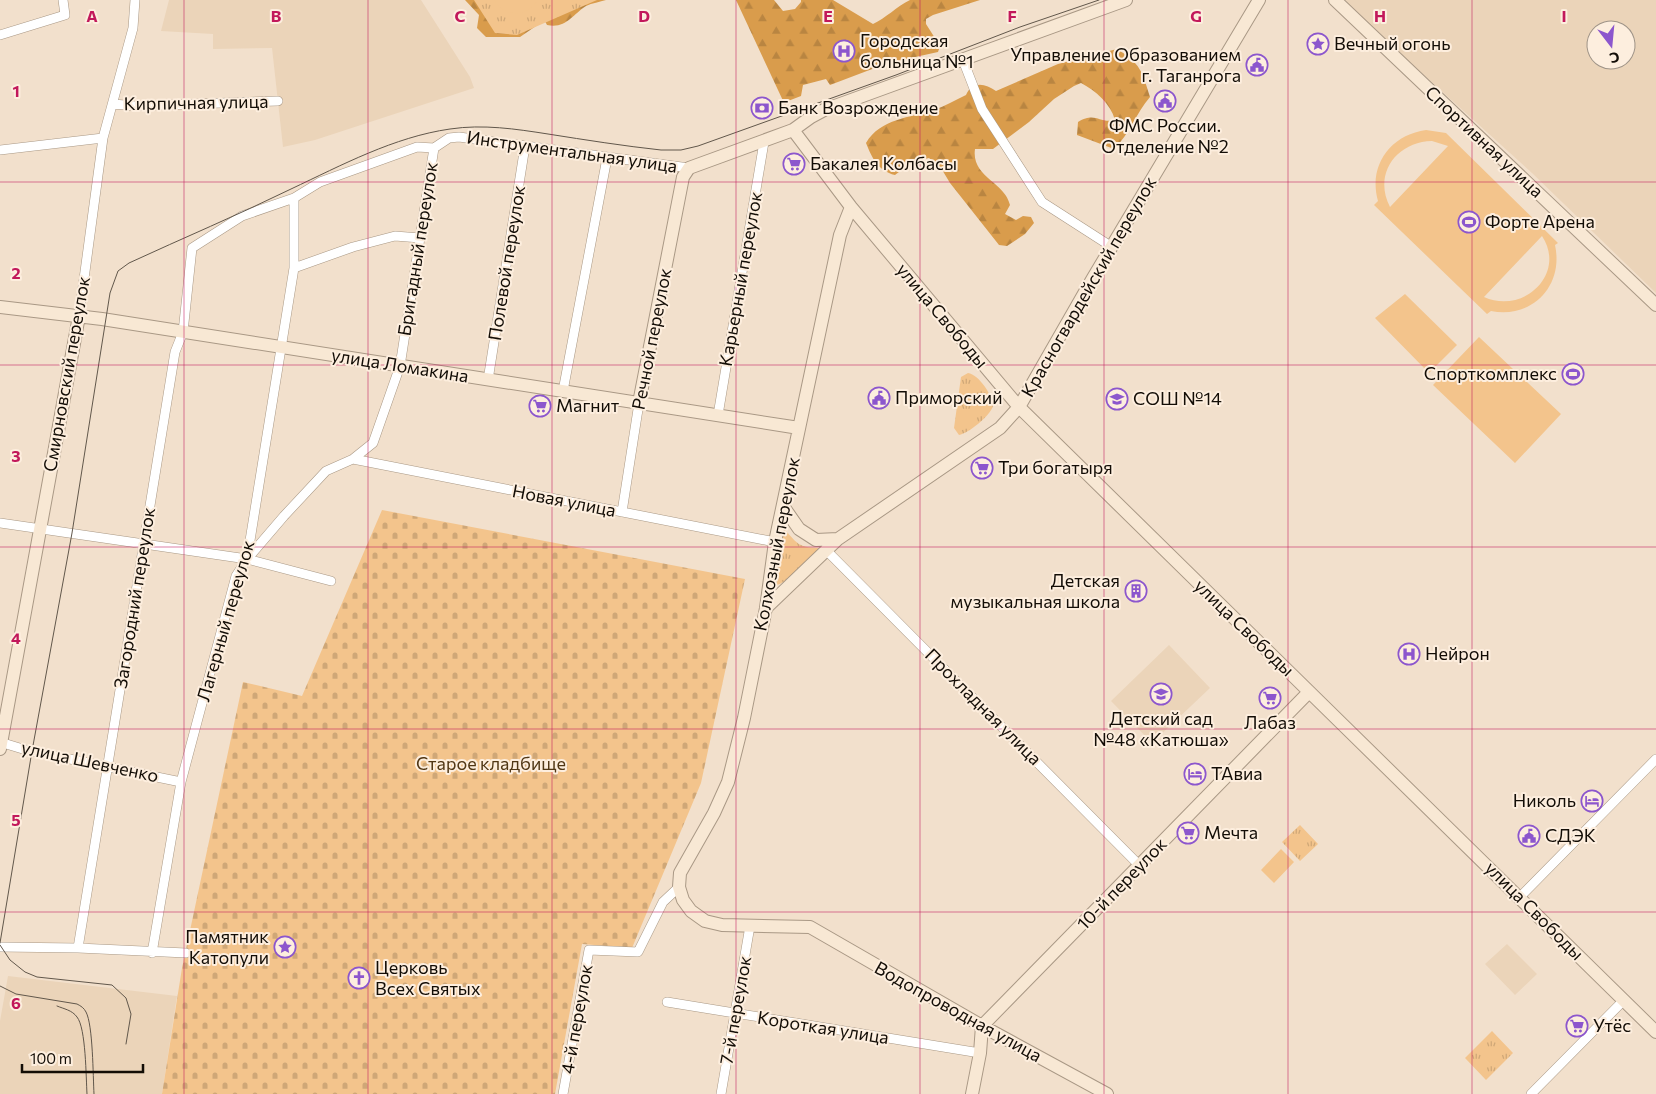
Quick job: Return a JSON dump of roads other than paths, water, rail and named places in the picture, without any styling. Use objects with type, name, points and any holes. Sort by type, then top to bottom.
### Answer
[{"type":"main road","name":"Инструментальная улица","points":[[689,168],[793,130],[824,110],[1126,0]]},
{"type":"main road","name":"Спортивная улица","points":[[1335,0],[1656,305]]},
{"type":"main road","name":"Красногвардейский переулок","points":[[766,608],[838,539],[1000,428],[1019,407],[1256,3]]},
{"type":"main road","name":"улица Свободы","points":[[793,130],[851,207],[1019,407],[1656,1032]]},
{"type":"main road","name":"Речной переулок","points":[[639,403],[683,177],[689,168]]},
{"type":"main road","name":"Колхозный переулок","points":[[679,887],[680,873],[714,813],[728,782],[744,718],[766,608],[776,542],[840,235],[851,207]]},
{"type":"main road","name":"улица Ломакина","points":[[0,307],[79,316],[799,428]]},
{"type":"main road","name":"Смирновский переулок","points":[[0,745],[79,316]]},
{"type":"main road","points":[[784,506],[800,529],[816,540],[838,539]]},
{"type":"main road","name":"10-й переулок","points":[[982,1026],[1309,692]]},
{"type":"main road","points":[[679,887],[683,900],[691,911],[705,921],[722,925],[750,926]]},
{"type":"main road","name":"Водопроводная улица","points":[[750,926],[810,928],[982,1026],[1107,1094]]},
{"type":"main road","points":[[972,1094],[980,1053],[982,1026]]},
{"type":"street","points":[[0,34],[65,15],[62,0]]},
{"type":"street","name":"Смирновский переулок","points":[[79,316],[103,138],[133,28],[135,0]]},
{"type":"street","points":[[964,60],[982,109],[1042,202],[1112,247]]},
{"type":"street","name":"Кирпичная улица","points":[[113,104],[136,106],[278,101]]},
{"type":"street","name":"Инструментальная улица","points":[[192,248],[242,216],[294,198],[320,182],[418,147],[434,148],[449,138],[460,137],[689,168]]},
{"type":"street","points":[[0,150],[103,138]]},
{"type":"street","name":"Карьерный переулок","points":[[718,415],[764,142]]},
{"type":"street","name":"Полевой переулок","points":[[488,380],[525,146]]},
{"type":"street","name":"Бригадный переулок","points":[[247,559],[326,471],[353,459],[373,443],[400,366],[434,148]]},
{"type":"street","points":[[563,391],[607,158]]},
{"type":"street","name":"Лагерный переулок","points":[[152,952],[181,782],[236,576],[247,559],[294,268],[294,198]]},
{"type":"street","points":[[294,268],[353,247],[395,236],[420,238]]},
{"type":"street","name":"Загородний переулок","points":[[78,948],[106,766],[175,352],[183,332],[192,248]]},
{"type":"street","name":"Речной переулок","points":[[622,512],[639,403]]},
{"type":"street","name":"Новая улица","points":[[353,459],[776,542]]},
{"type":"street","points":[[0,523],[247,559],[331,581]]},
{"type":"street","name":"Прохладная улица","points":[[826,550],[1140,865]]},
{"type":"street","name":"улица Шевченко","points":[[0,745],[181,782]]},
{"type":"street","points":[[1520,897],[1656,759]]},
{"type":"street","name":"4-й переулок","points":[[563,1093],[589,950],[638,952],[663,902],[679,887]]},
{"type":"street","name":"7-й переулок","points":[[721,1094],[750,926]]},
{"type":"street","points":[[0,947],[78,948],[186,953]]},
{"type":"street","points":[[1531,1094],[1624,1000]]},
{"type":"street","name":"Короткая улица","points":[[667,1002],[980,1053]]},
{"type":"street","points":[[563,1093],[573,1094]]},
{"type":"tram line","points":[[0,943],[32,751],[72,533],[110,293],[118,271],[129,263],[349,162],[409,138],[450,129],[487,127],[524,130],[661,150],[681,150],[698,146],[896,75],[1020,27],[1099,0]]},
{"type":"tram line","points":[[0,945],[10,960],[25,972],[37,977],[112,985],[126,998],[131,1014],[126,1044]]},
{"type":"tram line","points":[[0,986],[16,994],[77,1004],[84,1009],[88,1019],[91,1039],[94,1094]]},
{"type":"tram line","points":[[57,1006],[73,1013],[80,1023],[84,1042],[87,1094]]},
{"type":"place","name":"Вечный огонь","points":[[1318,44]]},
{"type":"place","name":"Городская больница №1","points":[[844,51]]},
{"type":"place","name":"Управление Образованием г. Таганрога","points":[[1257,65]]},
{"type":"place","name":"ФМС России. Отделение №2","points":[[1165,101]]},
{"type":"place","name":"Банк Возрождение","points":[[762,108]]},
{"type":"place","name":"Бакалея Колбасы","points":[[794,164]]},
{"type":"place","name":"Форте Арена","points":[[1469,222]]},
{"type":"place","name":"Спорткомплекс","points":[[1573,374]]},
{"type":"place","name":"Приморский","points":[[879,398]]},
{"type":"place","name":"СОШ №14","points":[[1117,399]]},
{"type":"place","name":"Магнит","points":[[540,406]]},
{"type":"place","name":"Три богатыря","points":[[982,468]]},
{"type":"place","name":"Детская музыкальная школа","points":[[1136,591]]},
{"type":"place","name":"Нейрон","points":[[1409,654]]},
{"type":"place","name":"Детский сад №48 «Катюша»","points":[[1161,694]]},
{"type":"place","name":"Лабаз","points":[[1270,698]]},
{"type":"place","name":"ТАвиа","points":[[1195,774]]},
{"type":"place","name":"Николь","points":[[1592,801]]},
{"type":"place","name":"Мечта","points":[[1188,833]]},
{"type":"place","name":"СДЭК","points":[[1529,836]]},
{"type":"place","name":"Памятник Катопули","points":[[285,947]]},
{"type":"place","name":"Церковь Всех Святых","points":[[359,978]]},
{"type":"place","name":"Утёс","points":[[1577,1026]]},
{"type":"park label","name":"Старое кладбище","points":[[491,764]]}]
